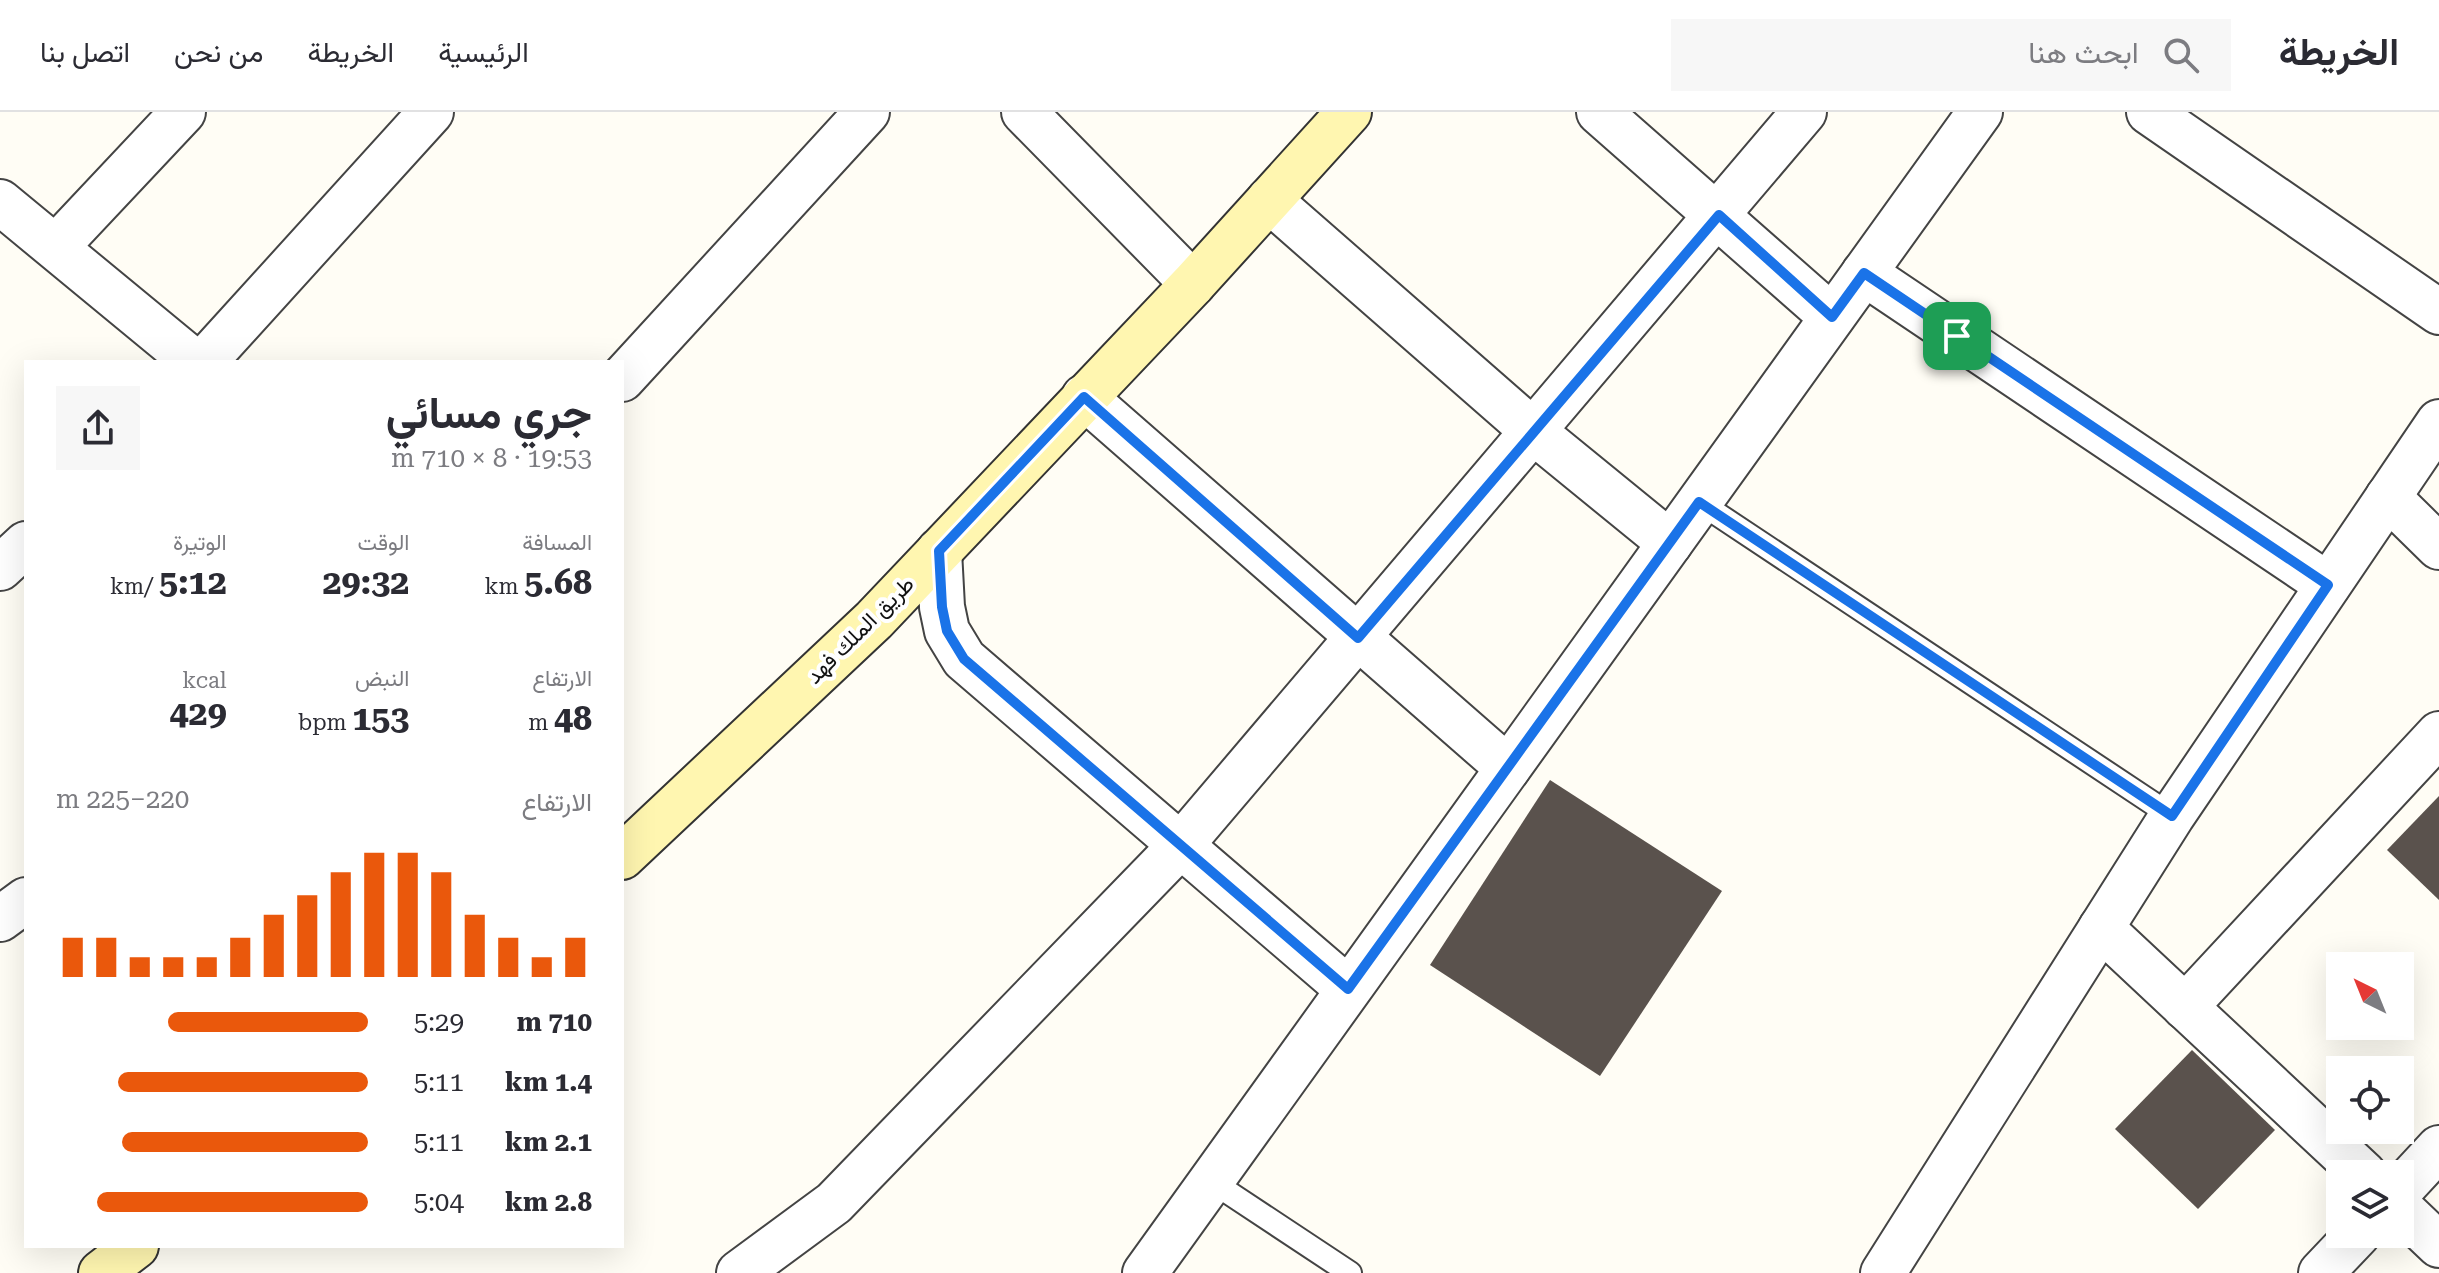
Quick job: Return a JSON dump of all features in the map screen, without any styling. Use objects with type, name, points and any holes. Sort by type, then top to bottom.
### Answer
[{"type":"street","points":[[56,247],[183,112]]},
{"type":"street","points":[[206,360],[431,112]]},
{"type":"street","points":[[624,377],[867,112]]},
{"type":"street","points":[[1024,112],[1193,284]]},
{"type":"street","name":"طريق الملك فهد","points":[[624,855],[874,620],[1193,284],[1349,112]]},
{"type":"street","points":[[1599,112],[1832,317]]},
{"type":"street","points":[[739,1273],[834,1203],[1181,845],[1804,112]]},
{"type":"street","points":[[1145,1273],[1980,112]]},
{"type":"street","points":[[2149,112],[2439,312]]},
{"type":"street","points":[[1269,200],[1534,432],[1670,543]]},
{"type":"street","points":[[0,202],[192,360]]},
{"type":"street","points":[[1864,273],[2328,585]]},
{"type":"street","points":[[1084,397],[1508,768]]},
{"type":"street","points":[[1883,1273],[2172,816],[2439,422]]},
{"type":"street","points":[[2388,497],[2439,547]]},
{"type":"street","points":[[939,551],[942,607],[947,631],[964,659],[1348,989]]},
{"type":"street","points":[[2185,1007],[2439,734]]},
{"type":"street","points":[[0,919],[24,901]]},
{"type":"street","points":[[2101,928],[2349,1160]]},
{"type":"street","points":[[2414,1175],[2439,1148]]},
{"type":"street","points":[[2414,1221],[2439,1245]]},
{"type":"street","points":[[101,1273],[133,1248]]},
{"type":"street","points":[[2321,1273],[2345,1248]]},
{"type":"lane","points":[[1699,502],[2172,816]]},
{"type":"lane","points":[[1211,1181],[1350,1273]]},
{"type":"building","points":[[1550,780],[1722,891],[1600,1076],[1430,965]]},
{"type":"building","points":[[2439,796],[2439,900],[2387,850]]},
{"type":"building","points":[[2192,1050],[2275,1130],[2198,1209],[2115,1129]]},
{"type":"route","points":[[1719,215],[1832,317],[1864,273],[1957,336],[2328,585],[2172,816],[1699,502],[1348,989],[964,659],[947,631],[942,607],[939,551],[1084,397],[1358,638],[1719,215]]}]
